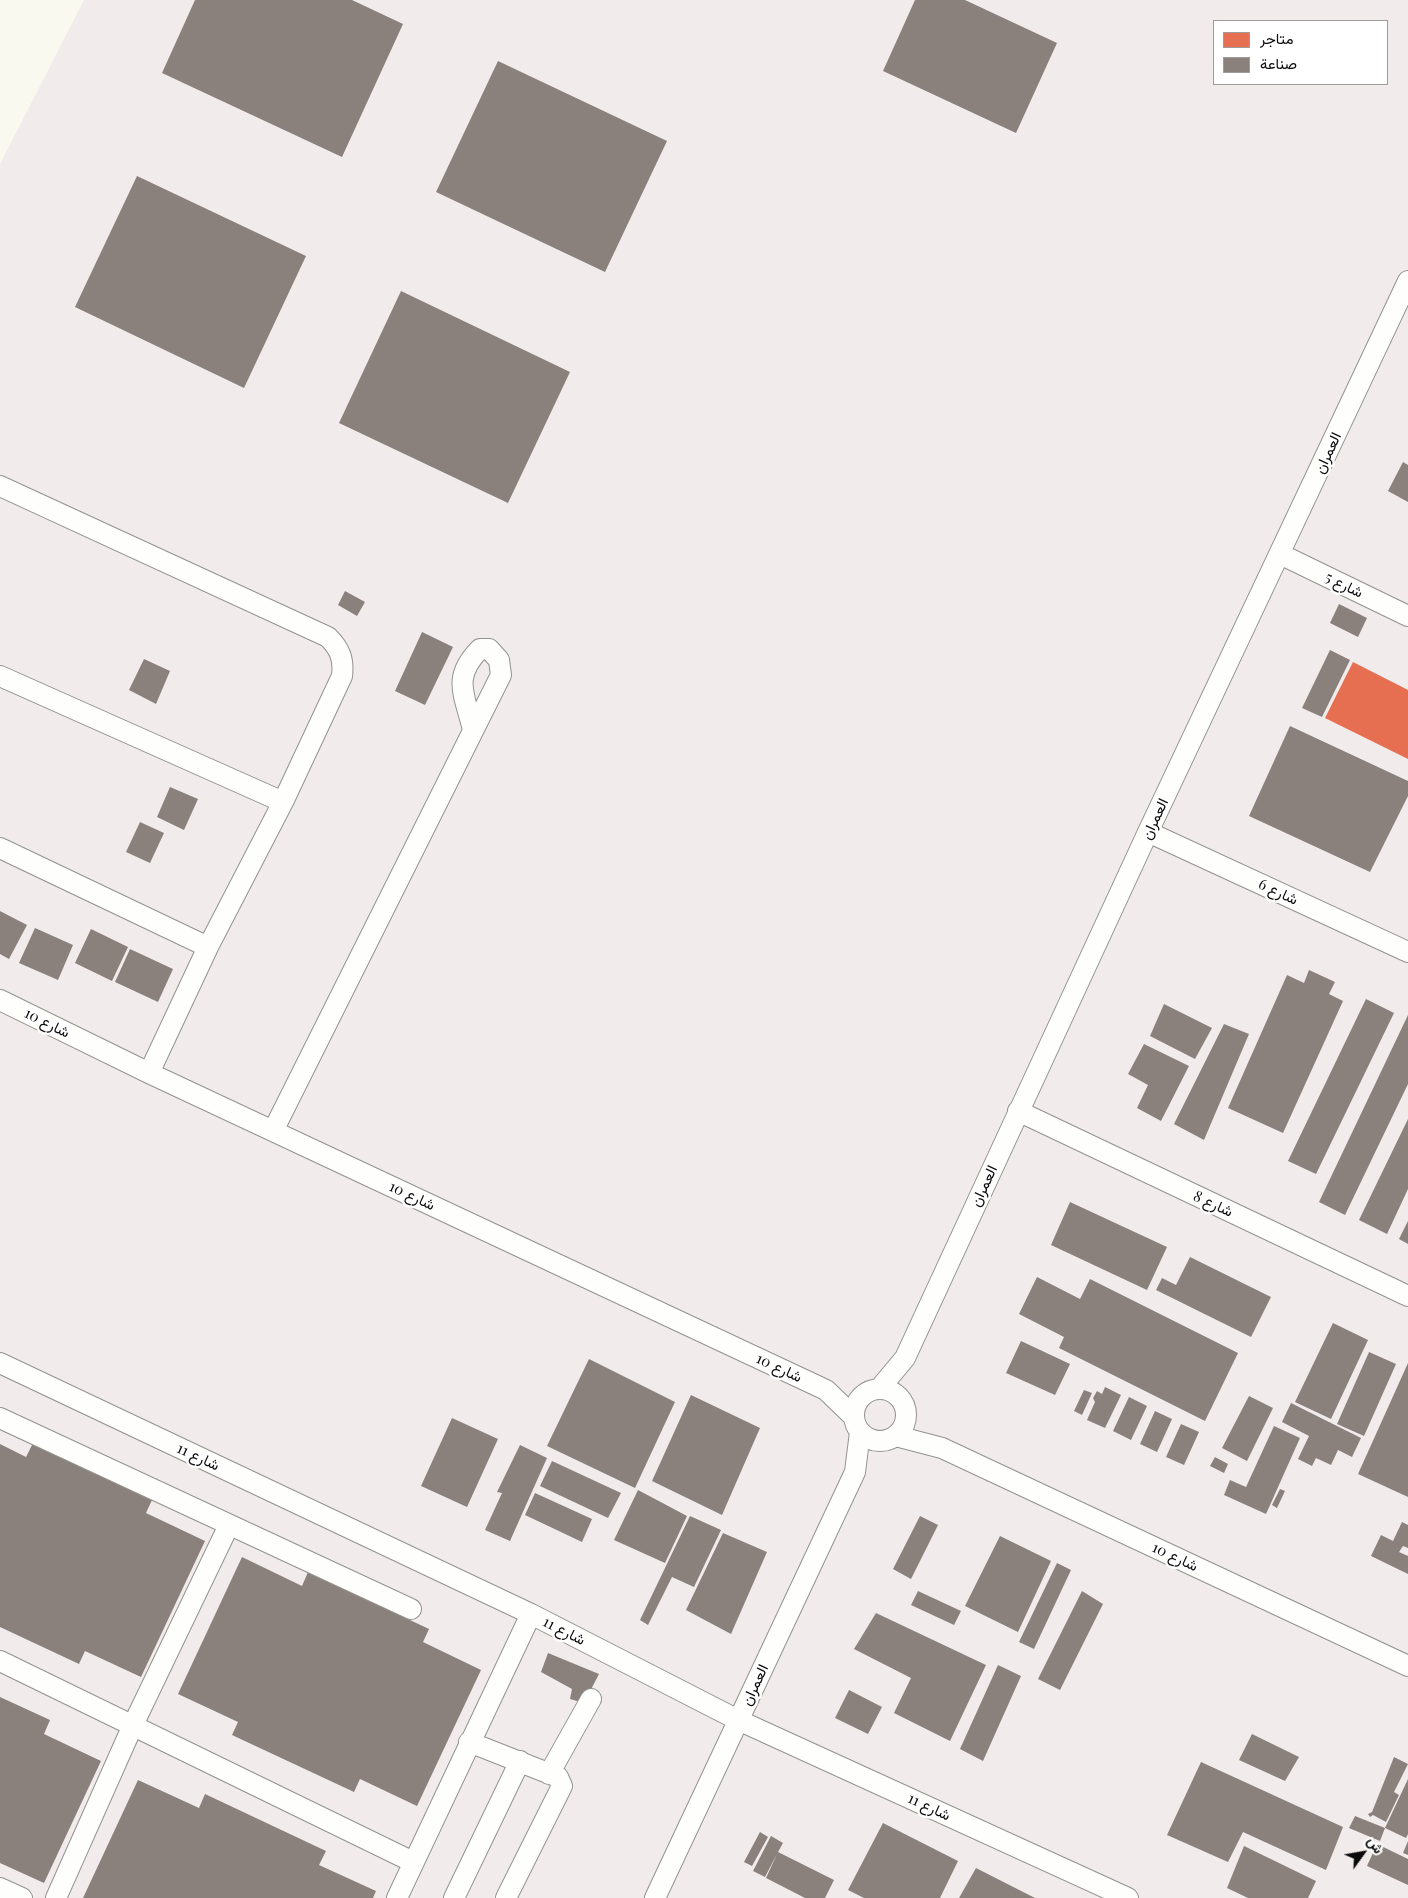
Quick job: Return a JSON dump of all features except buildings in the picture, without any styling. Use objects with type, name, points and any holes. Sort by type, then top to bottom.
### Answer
[{"type":"street","name":"العمران","points":[[873,1390],[905,1358],[1148,832],[1408,282]]},
{"type":"street","points":[[0,486],[328,637],[336,644],[343,665],[342,676],[284,802],[208,946],[149,1073]]},
{"type":"street","name":"شارع 5","points":[[1280,554],[1408,616]]},
{"type":"street","points":[[0,676],[284,802]]},
{"type":"street","points":[[273,1131],[473,730]]},
{"type":"street","name":"شارع 6","points":[[1148,832],[1408,952]]},
{"type":"street","points":[[0,848],[208,946]]},
{"type":"street","name":"شارع 10","points":[[0,1000],[149,1073],[826,1390],[857,1424]]},
{"type":"street","name":"شارع 8","points":[[1018,1111],[1408,1296]]},
{"type":"street","name":"العمران","points":[[905,1358],[905,1407]]},
{"type":"street","name":"شارع 11","points":[[0,1363],[531,1614],[738,1720],[1128,1898]]},
{"type":"street","name":"شارع 10","points":[[826,1390],[873,1390]]},
{"type":"street","points":[[873,1390],[896,1394],[905,1407],[904,1426],[890,1439],[866,1438],[857,1424],[855,1408],[873,1390]]},
{"type":"street","name":"شارع 10","points":[[905,1407],[942,1448]]},
{"type":"street","points":[[0,1418],[411,1609]]},
{"type":"street","name":"العمران","points":[[855,1472],[857,1424]]},
{"type":"street","name":"العمران","points":[[655,1898],[855,1472],[890,1439]]},
{"type":"street","name":"شارع 10","points":[[890,1439],[942,1448],[1408,1666]]},
{"type":"street","points":[[56,1898],[133,1725],[229,1525]]},
{"type":"street","points":[[397,1898],[531,1614]]},
{"type":"street","points":[[0,1661],[413,1862]]},
{"type":"street","points":[[549,1774],[592,1699]]},
{"type":"street","points":[[469,1742],[558,1777],[562,1786],[506,1898]]},
{"type":"street","points":[[454,1898],[520,1761]]},
{"type":"street","points":[[0,1888],[22,1898]]},
{"type":"shaded area","points":[[84,0],[1408,0],[1408,1898],[0,1898],[0,164]]}]
